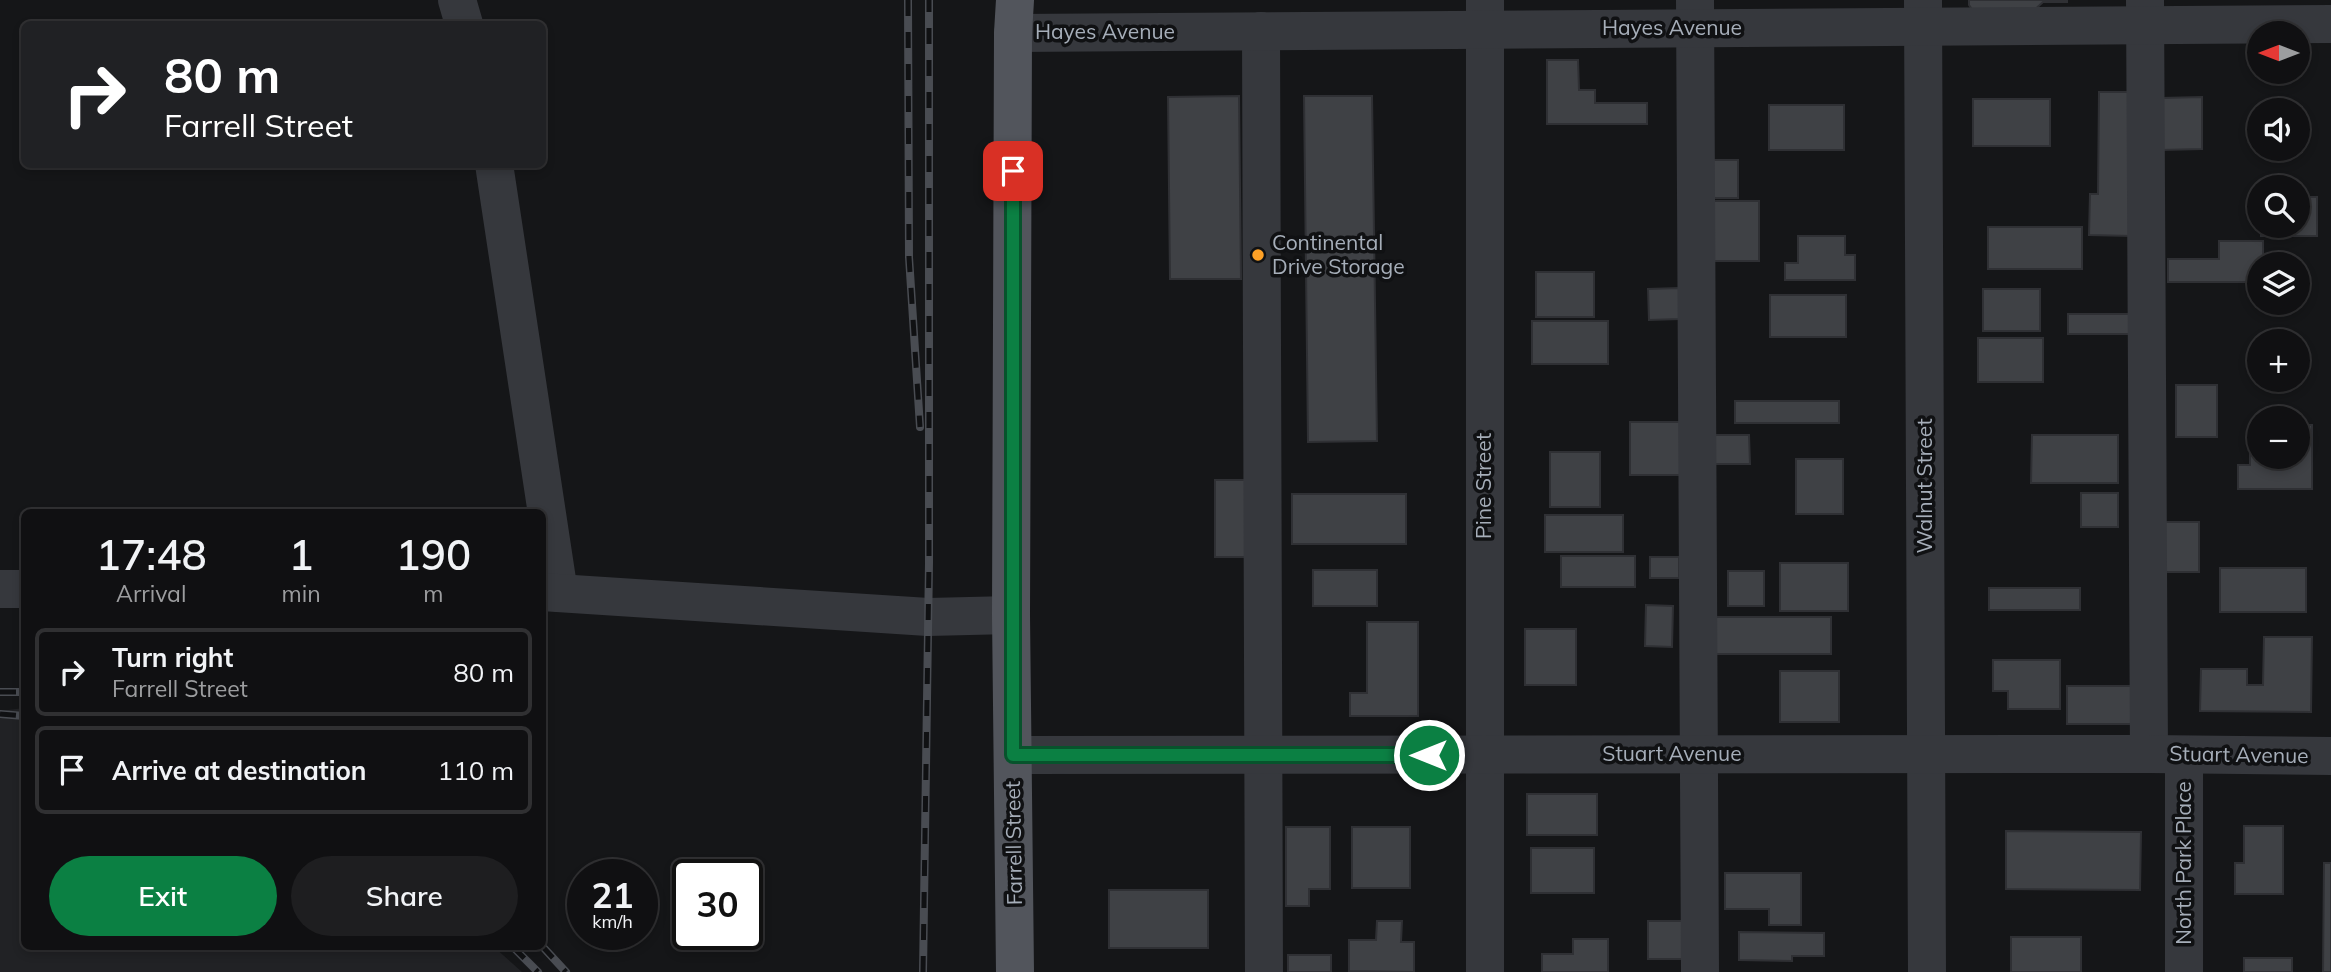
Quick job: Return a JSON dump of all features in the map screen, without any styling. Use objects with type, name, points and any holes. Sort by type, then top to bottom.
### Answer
[{"type":"main road","name":"Farrell Street","points":[[1014,16],[1011,615],[1015,972]]},
{"type":"street","points":[[457,0],[463,21]]},
{"type":"street","name":"Walnut Street","points":[[1923,13],[1927,972]]},
{"type":"street","name":"Hayes Avenue","points":[[1014,16],[1261,31],[1485,15],[2145,13],[2331,24]]},
{"type":"street","name":"North Park Place","points":[[2145,13],[2166,754],[2183,972]]},
{"type":"street","points":[[1695,14],[1700,972]]},
{"type":"street","name":"Pine Street","points":[[1485,15],[1485,972]]},
{"type":"street","points":[[1261,31],[1264,972]]},
{"type":"street","points":[[495,168],[540,509]]},
{"type":"street","points":[[546,555],[551,593],[928,617],[1011,615]]},
{"type":"street","points":[[0,589],[21,589]]},
{"type":"street","name":"Stuart Avenue","points":[[1013,755],[2331,756]]},
{"type":"shaded area","points":[[21,708],[21,950],[497,950],[522,972],[0,972],[0,711]]},
{"type":"building","points":[[1969,0],[2067,2],[2043,2],[2030,14],[1976,15],[1969,5]]},
{"type":"building","points":[[1547,60],[1578,60],[1579,90],[1595,90],[1595,103],[1647,103],[1647,124],[1547,124]]},
{"type":"building","points":[[2099,92],[2133,92],[2131,236],[2089,235],[2090,194],[2098,194]]},
{"type":"building","points":[[1239,96],[1241,279],[1170,279],[1168,97]]},
{"type":"building","points":[[1304,96],[1372,96],[1377,441],[1308,442]]},
{"type":"building","points":[[2202,97],[2202,149],[2161,150],[2161,98]]},
{"type":"building","points":[[1973,99],[2050,99],[2050,146],[1973,146]]},
{"type":"building","points":[[1769,105],[1844,105],[1844,150],[1769,150]]},
{"type":"building","points":[[1708,160],[1738,160],[1738,198],[1708,198]]},
{"type":"building","points":[[2310,197],[2317,197],[2317,236],[2310,236]]},
{"type":"building","points":[[1713,201],[1759,201],[1759,261],[1713,261]]},
{"type":"building","points":[[1988,227],[2082,227],[2082,269],[1988,269]]},
{"type":"building","points":[[1798,236],[1845,236],[1845,255],[1855,255],[1855,280],[1785,280],[1785,263],[1798,263]]},
{"type":"building","points":[[2219,241],[2263,241],[2263,252],[2247,252],[2247,282],[2168,282],[2168,259],[2219,259]]},
{"type":"building","points":[[1536,272],[1594,272],[1594,317],[1536,317]]},
{"type":"building","points":[[1679,288],[1680,319],[1649,320],[1648,289]]},
{"type":"building","points":[[1983,289],[2040,289],[2040,331],[1983,331]]},
{"type":"building","points":[[1770,295],[1846,295],[1846,337],[1770,337]]},
{"type":"building","points":[[2068,314],[2133,314],[2133,334],[2068,334]]},
{"type":"building","points":[[1532,321],[1608,321],[1608,364],[1532,364]]},
{"type":"building","points":[[1978,338],[2043,338],[2043,382],[1978,382]]},
{"type":"building","points":[[2176,385],[2217,385],[2217,437],[2176,437]]},
{"type":"building","points":[[1735,401],[1839,401],[1839,423],[1735,423]]},
{"type":"building","points":[[1630,422],[1682,422],[1682,475],[1630,475]]},
{"type":"building","points":[[2312,425],[2312,489],[2238,489],[2238,465],[2247,465],[2247,469],[2310,469]]},
{"type":"building","points":[[1710,435],[1749,435],[1750,464],[1710,464]]},
{"type":"building","points":[[2032,435],[2118,435],[2118,483],[2031,483]]},
{"type":"building","points":[[1550,452],[1600,452],[1600,507],[1550,507]]},
{"type":"building","points":[[1796,459],[1843,459],[1843,514],[1796,514]]},
{"type":"building","points":[[1215,480],[1254,480],[1254,557],[1215,557]]},
{"type":"building","points":[[2081,493],[2118,493],[2118,527],[2081,527]]},
{"type":"building","points":[[1292,494],[1406,494],[1406,544],[1292,544]]},
{"type":"building","points":[[1545,515],[1623,515],[1623,552],[1545,552]]},
{"type":"building","points":[[2158,522],[2199,522],[2199,572],[2158,572]]},
{"type":"building","points":[[1561,556],[1635,556],[1635,587],[1561,587]]},
{"type":"building","points":[[1650,557],[1679,557],[1679,578],[1650,578]]},
{"type":"building","points":[[1780,563],[1848,563],[1848,611],[1780,611]]},
{"type":"building","points":[[2220,568],[2306,568],[2306,612],[2220,612]]},
{"type":"building","points":[[1313,570],[1377,570],[1377,606],[1313,606]]},
{"type":"building","points":[[1728,571],[1764,571],[1764,606],[1728,606]]},
{"type":"building","points":[[1989,588],[2080,588],[2080,610],[1989,610]]},
{"type":"building","points":[[1646,605],[1673,606],[1672,647],[1645,646]]},
{"type":"building","points":[[1711,617],[1831,617],[1831,654],[1711,654]]},
{"type":"building","points":[[1367,622],[1418,622],[1418,716],[1350,716],[1350,693],[1367,693]]},
{"type":"building","points":[[1525,629],[1576,629],[1576,685],[1525,685]]},
{"type":"building","points":[[2264,637],[2312,637],[2311,712],[2200,711],[2201,669],[2247,669],[2247,685],[2263,685]]},
{"type":"building","points":[[1993,660],[2060,660],[2060,709],[2008,709],[2008,691],[1993,691]]},
{"type":"building","points":[[1780,671],[1839,671],[1839,722],[1780,722]]},
{"type":"building","points":[[2067,686],[2138,686],[2138,724],[2067,724]]},
{"type":"building","points":[[1527,794],[1597,794],[1597,835],[1527,835]]},
{"type":"building","points":[[2244,826],[2283,826],[2283,894],[2235,894],[2235,863],[2244,863]]},
{"type":"building","points":[[1286,827],[1330,827],[1330,889],[1309,889],[1309,906],[1286,906]]},
{"type":"building","points":[[1352,827],[1410,827],[1410,888],[1352,888]]},
{"type":"building","points":[[2006,831],[2141,832],[2140,890],[2006,889]]},
{"type":"building","points":[[1531,848],[1594,848],[1594,893],[1531,893]]},
{"type":"building","points":[[2324,863],[2331,863],[2331,972],[2323,972]]},
{"type":"building","points":[[1725,873],[1801,873],[1801,925],[1769,925],[1769,909],[1725,909]]},
{"type":"building","points":[[1109,890],[1208,890],[1208,948],[1109,948]]},
{"type":"building","points":[[1377,921],[1402,921],[1401,942],[1414,942],[1414,972],[1349,971],[1349,940],[1376,940]]},
{"type":"building","points":[[1648,921],[1689,921],[1689,959],[1648,959]]},
{"type":"building","points":[[1739,932],[1824,933],[1824,956],[1792,956],[1792,961],[1739,960]]},
{"type":"building","points":[[2011,937],[2081,937],[2081,972],[2011,972]]},
{"type":"building","points":[[1573,939],[1608,939],[1608,972],[1542,972],[1542,954],[1573,954]]},
{"type":"building","points":[[1288,955],[1331,955],[1331,972],[1288,972]]},
{"type":"building","points":[[2244,958],[2292,958],[2292,972],[2244,972]]},
{"type":"railway","points":[[908,0],[909,257],[920,427]]},
{"type":"railway","points":[[923,972],[929,563],[929,0]]},
{"type":"railway","points":[[0,692],[21,692]]},
{"type":"railway","points":[[0,714],[21,716]]},
{"type":"railway","points":[[516,950],[538,972]]},
{"type":"railway","points":[[546,950],[566,972]]},
{"type":"place","name":"Continental Drive Storage","points":[[1258,255]]},
{"type":"route","points":[[1013,171],[1013,755],[1429,755]]}]
